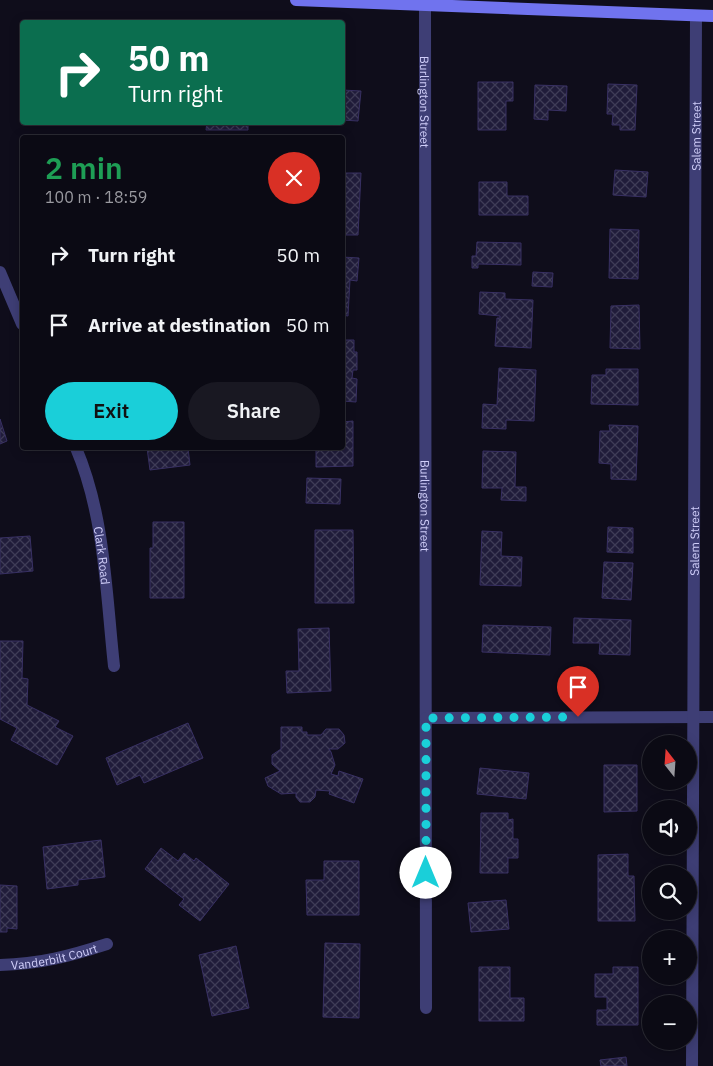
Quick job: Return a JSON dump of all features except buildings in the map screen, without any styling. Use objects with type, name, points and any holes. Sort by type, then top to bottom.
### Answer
[{"type":"street","points":[[296,0],[713,16]]},
{"type":"street","name":"Burlington Street","points":[[424,4],[426,1008]]},
{"type":"street","name":"Salem Street","points":[[692,1066],[696,16]]},
{"type":"street","points":[[0,272],[20,319]]},
{"type":"street","name":"Clark Road","points":[[77,450],[86,471],[96,511],[114,666]]},
{"type":"street","points":[[426,718],[713,717]]},
{"type":"street","name":"Vanderbilt Court","points":[[0,964],[20,964],[67,957],[107,944]]},
{"type":"route","points":[[426,873],[426,718],[578,717]]}]
